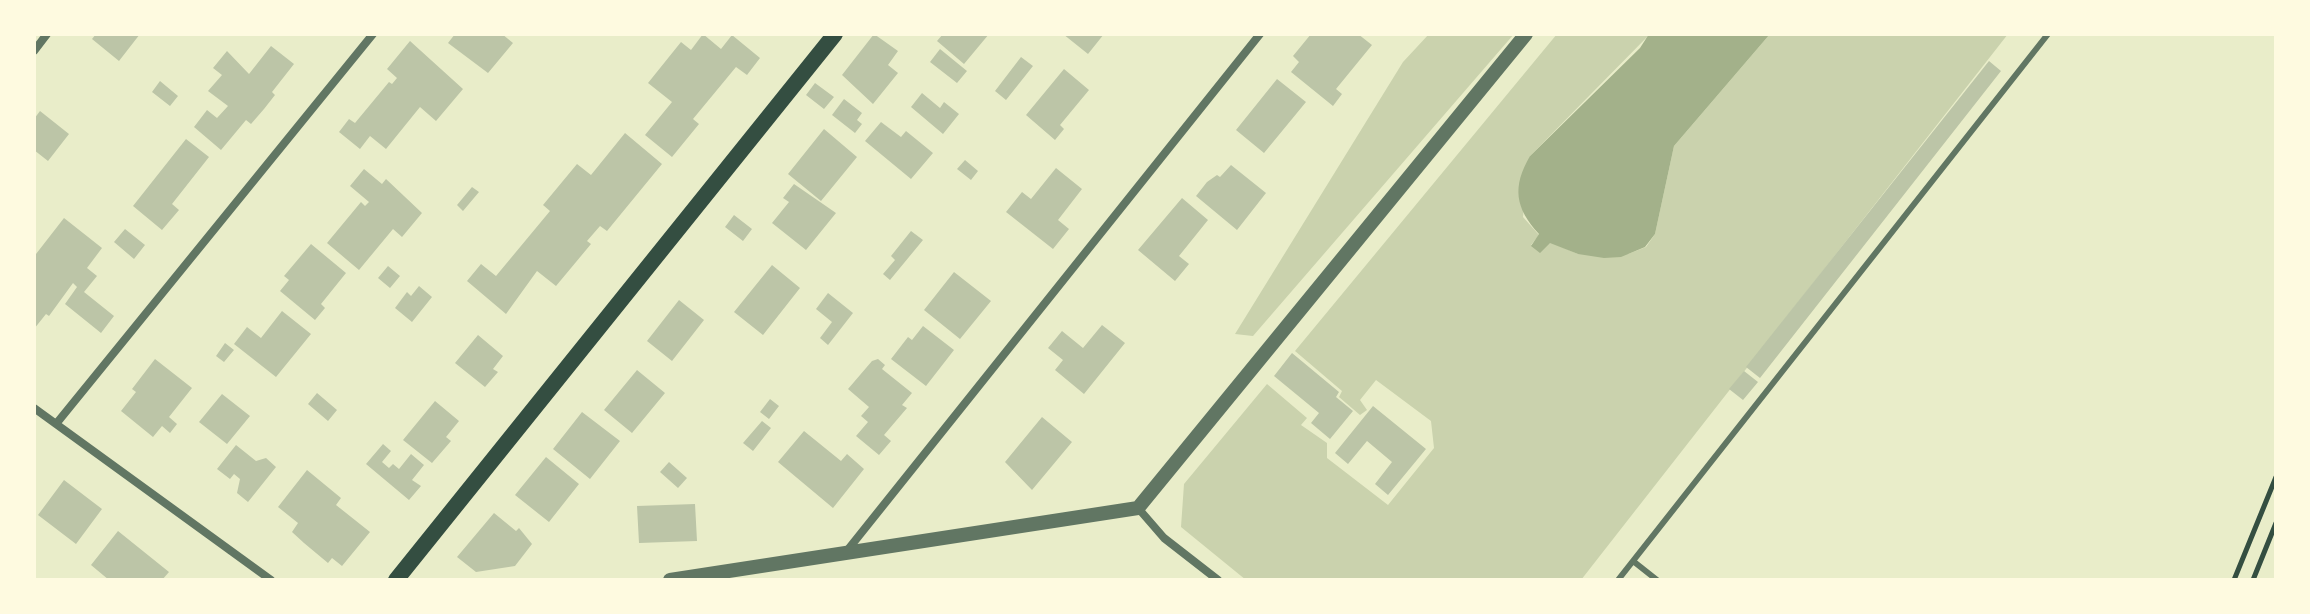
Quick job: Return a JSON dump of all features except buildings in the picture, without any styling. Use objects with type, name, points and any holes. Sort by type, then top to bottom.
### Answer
[{"type":"main road","points":[[396,580],[835,34]]},
{"type":"street","points":[[34,51],[47,34]]},
{"type":"street","points":[[56,424],[373,34]]},
{"type":"street","points":[[845,553],[1260,34]]},
{"type":"street","points":[[670,580],[1138,508],[1526,34]]},
{"type":"street","points":[[34,408],[271,580]]},
{"type":"street","points":[[1138,508],[1164,538],[1218,580]]},
{"type":"lane","points":[[1618,580],[2048,34]]},
{"type":"lane","points":[[1633,561],[1657,580]]},
{"type":"path","points":[[2234,580],[2276,477]]},
{"type":"path","points":[[2253,580],[2276,523]]},
{"type":"shaded area","points":[[1429,34],[1514,34],[1253,336],[1235,334],[1403,62]]},
{"type":"shaded area","points":[[1557,34],[1650,34],[1530,156],[1523,217],[1539,235],[1531,245],[1550,242],[1578,254],[1628,254],[1646,247],[1655,234],[1674,146],[1770,34],[2008,34],[1581,580],[1246,580],[1181,527],[1184,484],[1267,384],[1307,418],[1301,425],[1327,443],[1327,458],[1388,505],[1434,448],[1431,421],[1376,380],[1360,400],[1367,410],[1360,415],[1339,397],[1342,391],[1295,351]]},
{"type":"shaded area","points":[[1649,34],[1770,34],[1674,146],[1655,234],[1645,247],[1621,257],[1604,258],[1578,254],[1550,243],[1540,253],[1531,246],[1539,234],[1525,215],[1519,197],[1524,167],[1530,156],[1640,48]]}]
